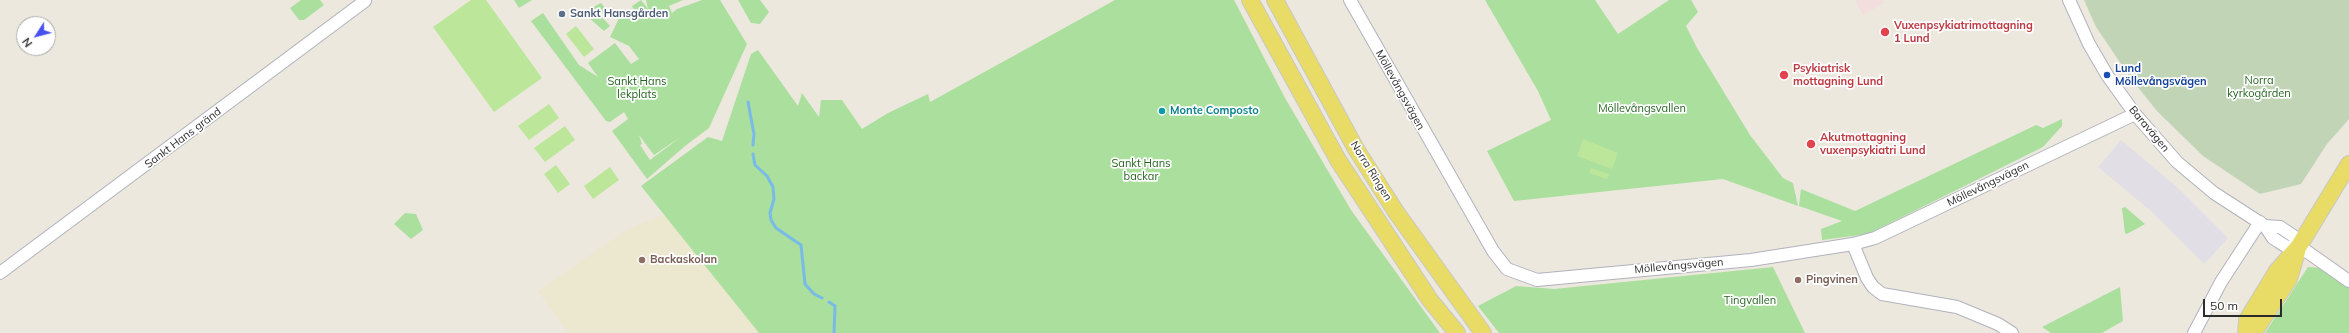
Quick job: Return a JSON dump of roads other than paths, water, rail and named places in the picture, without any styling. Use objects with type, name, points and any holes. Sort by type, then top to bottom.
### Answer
[{"type":"main road","name":"Norra Ringen","points":[[1250,0],[1338,160],[1430,300],[1457,333]]},
{"type":"main road","name":"Norra Ringen","points":[[1275,0],[1356,149],[1396,212],[1483,333]]},
{"type":"main road","points":[[2246,333],[2247,320],[2277,271],[2299,246],[2349,164]]},
{"type":"main road","points":[[2252,333],[2289,279],[2299,246]]},
{"type":"street","name":"Möllevångsvägen","points":[[1350,0],[1493,251],[1502,264],[1513,273],[1537,280],[1751,260],[1854,244],[1875,238],[2135,114]]},
{"type":"street","name":"Baravägen","points":[[2069,0],[2089,44],[2107,75],[2135,114],[2177,162],[2214,193],[2263,224],[2280,227],[2294,237],[2299,246],[2349,281]]},
{"type":"street","name":"Sankt Hans gränd","points":[[0,273],[365,1]]},
{"type":"street","points":[[2194,333],[2221,282],[2263,224]]},
{"type":"street","points":[[1854,244],[1867,278],[1873,287],[1882,294],[1957,308],[1998,324],[2012,333]]},
{"type":"waterway","points":[[748,102],[754,134],[753,145]]},
{"type":"waterway","points":[[753,154],[755,165],[767,176],[773,187],[774,199],[770,213],[771,220],[776,228],[801,245],[805,284],[814,294],[822,298]]},
{"type":"waterway","points":[[829,302],[835,306],[834,333]]},
{"type":"place","name":"Sankt Hansgården","points":[[562,14]]},
{"type":"place","name":"Vuxenpsykiatrimottagning 1 Lund","points":[[1885,32]]},
{"type":"place","name":"Psykiatrisk mottagning Lund","points":[[1784,75]]},
{"type":"place","name":"Lund Möllevångsvägen","points":[[2107,75]]},
{"type":"place","name":"Monte Composto","points":[[1162,111]]},
{"type":"place","name":"Akutmottagning vuxenpsykiatri Lund","points":[[1811,144]]},
{"type":"place","name":"Backaskolan","points":[[642,260]]},
{"type":"place","name":"Pingvinen","points":[[1798,280]]},
{"type":"park label","name":"Norra kyrkogården","points":[[2259,87]]},
{"type":"park label","name":"Sankt Hans lekplats","points":[[637,88]]},
{"type":"park label","name":"Möllevångsvallen","points":[[1642,109]]},
{"type":"park label","name":"Sankt Hans backar","points":[[1141,170]]},
{"type":"park label","name":"Tingvallen","points":[[1750,301]]}]
